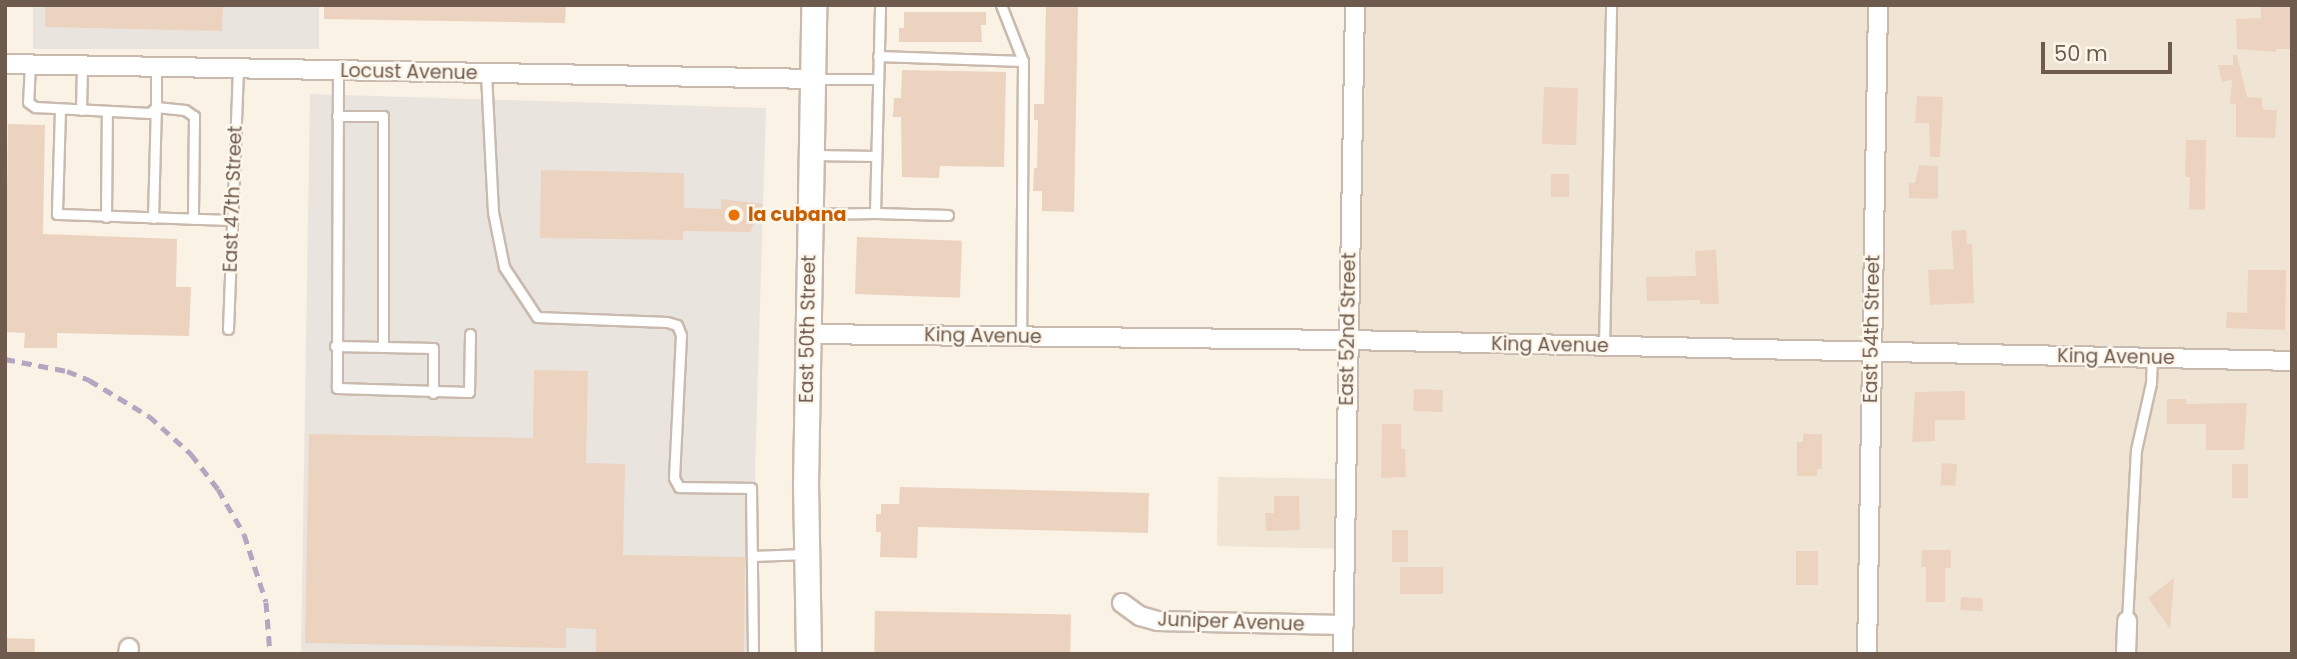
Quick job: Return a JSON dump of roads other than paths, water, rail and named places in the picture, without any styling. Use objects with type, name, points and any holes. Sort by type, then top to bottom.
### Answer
[{"type":"main road","name":"East 50th Street","points":[[809,654],[807,334],[814,5]]},
{"type":"street","name":"East 52nd Street","points":[[1343,654],[1354,5]]},
{"type":"street","name":"East 54th Street","points":[[1867,654],[1878,5]]},
{"type":"street","name":"Locust Avenue","points":[[5,64],[812,79]]},
{"type":"street","name":"King Avenue","points":[[807,334],[1348,340],[2292,361]]},
{"type":"street","name":"Juniper Avenue","points":[[1122,603],[1140,616],[1157,621],[1344,625]]},
{"type":"street","points":[[2126,654],[2127,621]]},
{"type":"lane","points":[[875,212],[880,5]]},
{"type":"lane","points":[[1002,5],[1023,61],[1021,336]]},
{"type":"lane","points":[[1604,346],[1611,5]]},
{"type":"lane","points":[[878,56],[1023,61]]},
{"type":"lane","points":[[30,65],[28,102],[42,109],[150,113],[156,107]]},
{"type":"lane","points":[[80,110],[82,65]]},
{"type":"lane","points":[[153,218],[156,67]]},
{"type":"lane","name":"East 47th Street","points":[[229,329],[238,69]]},
{"type":"lane","points":[[338,71],[335,346],[337,388],[469,392],[470,334]]},
{"type":"lane","points":[[486,74],[485,107],[493,212],[504,267],[537,317],[677,325],[681,335],[675,483],[679,487],[751,488],[753,654]]},
{"type":"lane","points":[[812,79],[877,79]]},
{"type":"lane","points":[[156,107],[185,110],[194,116],[193,219]]},
{"type":"lane","points":[[60,110],[57,214],[232,220]]},
{"type":"lane","points":[[106,217],[107,111]]},
{"type":"lane","points":[[337,116],[383,116],[383,347]]},
{"type":"lane","points":[[811,155],[875,156]]},
{"type":"lane","points":[[810,214],[875,212],[948,215]]},
{"type":"lane","points":[[335,346],[433,348],[433,393]]},
{"type":"lane","points":[[2127,621],[2136,450],[2151,383],[2152,358]]},
{"type":"lane","points":[[752,556],[807,554]]},
{"type":"railway","points":[[5,359],[67,371],[89,380],[149,416],[191,454],[218,489],[244,534],[266,602],[270,654]]},
{"type":"place","name":"la cubana","points":[[734,215]]}]
